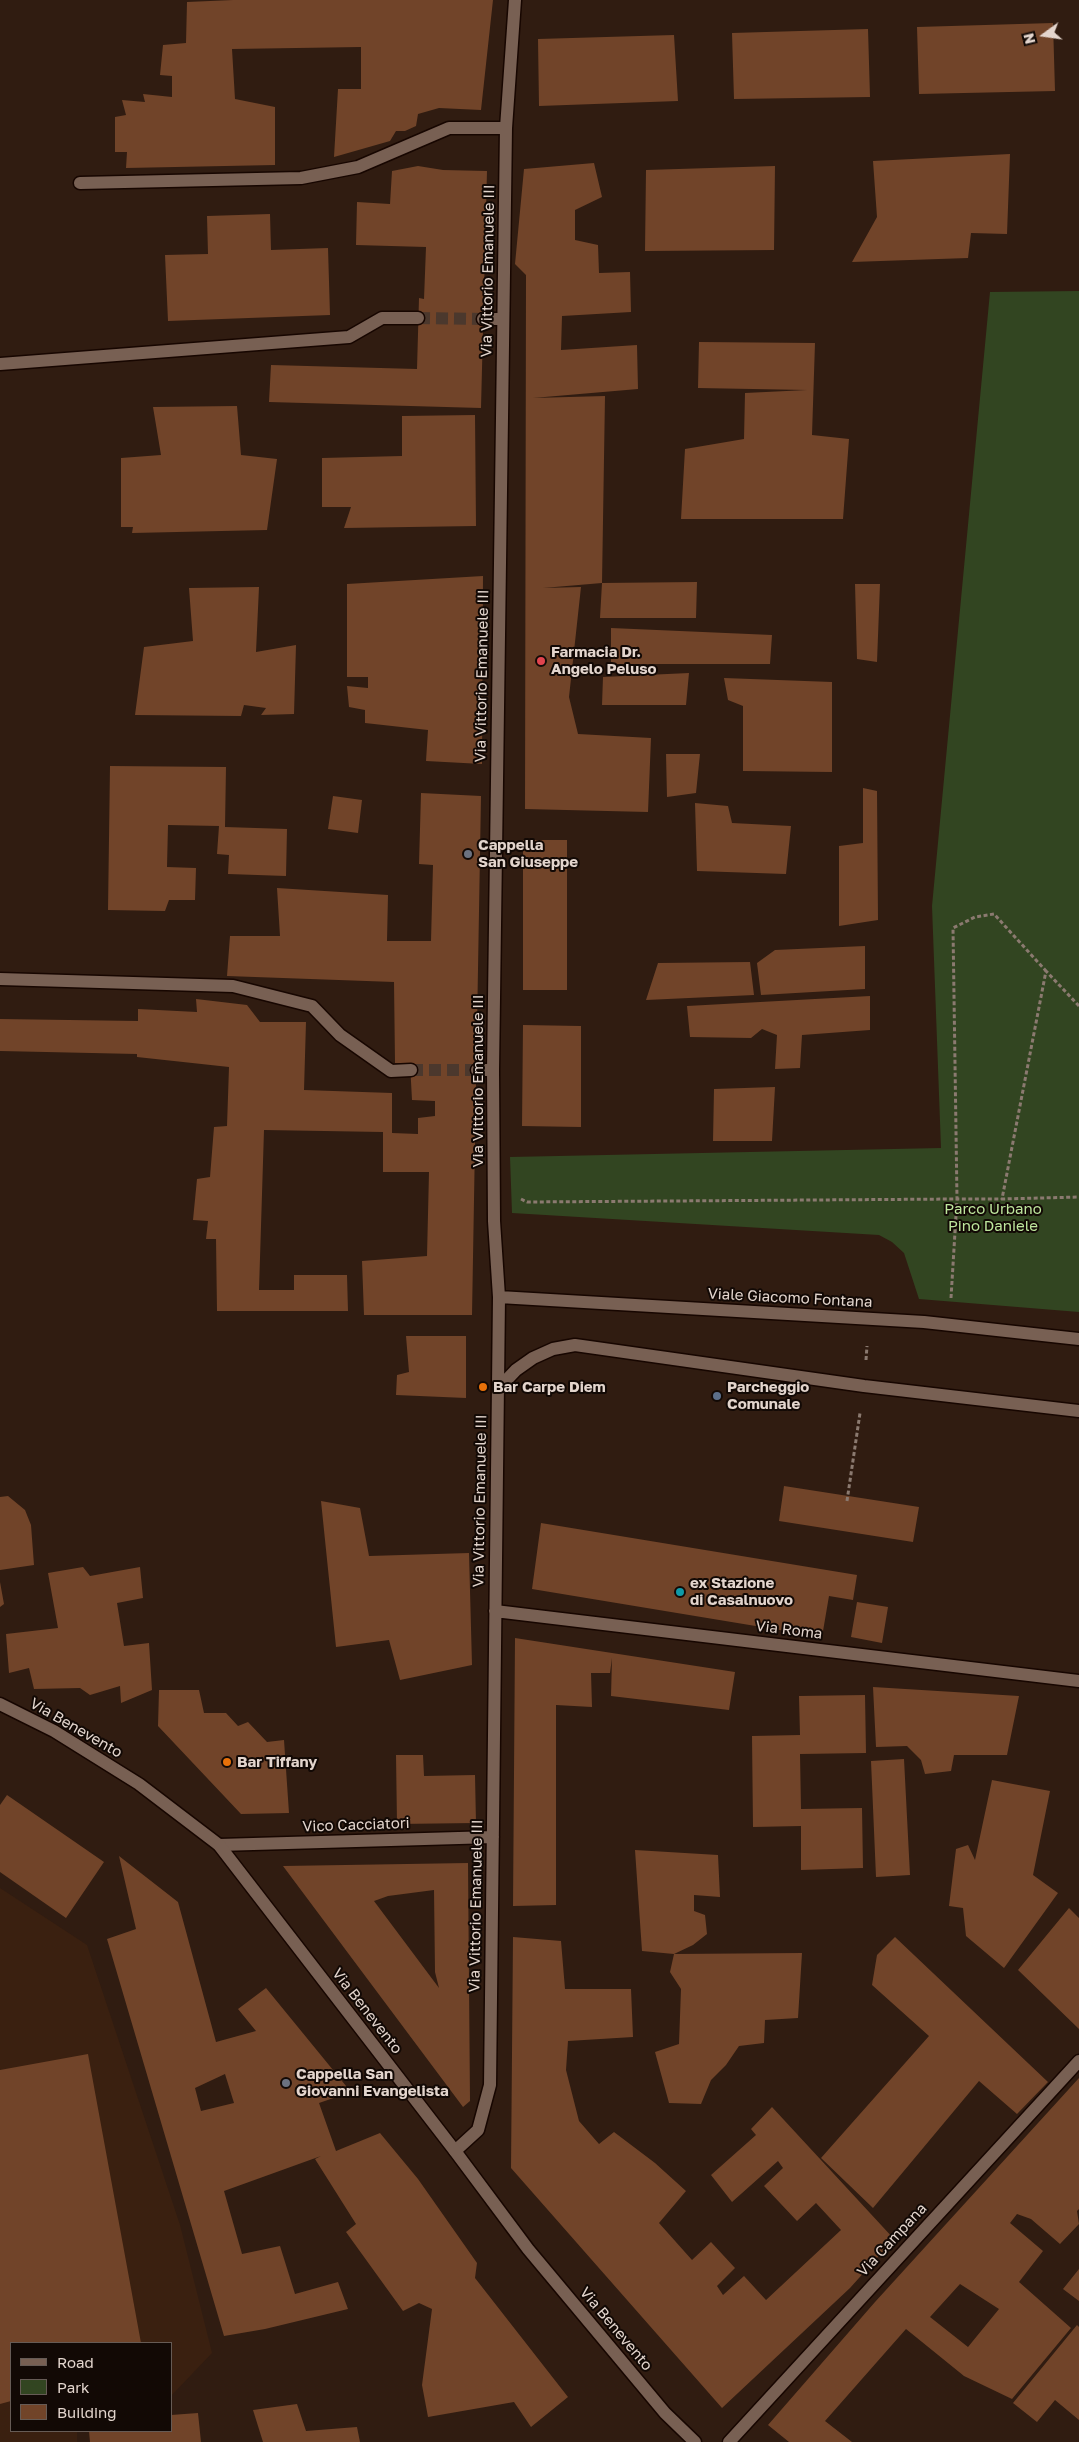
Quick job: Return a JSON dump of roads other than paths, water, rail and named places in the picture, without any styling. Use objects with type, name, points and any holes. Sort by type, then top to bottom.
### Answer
[{"type":"street","name":"Via Vittorio Emanuele III","points":[[455,2151],[478,2130],[490,2085],[499,1297],[493,1070],[506,128],[515,0]]},
{"type":"street","points":[[80,184],[301,178],[358,167],[449,128],[506,128]]},
{"type":"street","points":[[0,364],[349,337],[382,318],[418,318]]},
{"type":"street","points":[[482,319],[503,319]]},
{"type":"street","points":[[0,979],[233,986],[312,1006],[340,1035],[391,1070],[410,1070]]},
{"type":"street","points":[[477,1070],[493,1070]]},
{"type":"street","name":"Viale Giacomo Fontana","points":[[499,1297],[924,1322],[1007,1329],[1079,1339]]},
{"type":"street","points":[[498,1389],[516,1370],[533,1358],[552,1349],[575,1345],[864,1386],[1079,1411]]},
{"type":"street","name":"Via Roma","points":[[495,1611],[1079,1681]]},
{"type":"street","name":"Via Benevento","points":[[0,1704],[54,1731],[139,1784],[219,1845],[455,2151],[528,2249],[665,2414],[695,2442]]},
{"type":"street","name":"Vico Cacciatori","points":[[219,1845],[493,1837]]},
{"type":"street","name":"Via Campana","points":[[729,2442],[1079,2061]]},
{"type":"tunnel","points":[[418,318],[483,319]]},
{"type":"tunnel","points":[[411,1070],[477,1070]]},
{"type":"place","name":"Farmacia Dr. Angelo Peluso","points":[[541,661]]},
{"type":"place","name":"Cappella San Giuseppe","points":[[468,854]]},
{"type":"place","name":"Bar Carpe Diem","points":[[483,1387]]},
{"type":"place","name":"Parcheggio Comunale","points":[[717,1396]]},
{"type":"place","name":"ex Stazione di Casalnuovo","points":[[680,1592]]},
{"type":"place","name":"Bar Tiffany","points":[[227,1762]]},
{"type":"place","name":"Cappella San Giovanni Evangelista","points":[[286,2083]]},
{"type":"park label","name":"Parco Urbano Pino Daniele","points":[[993,1218]]}]
